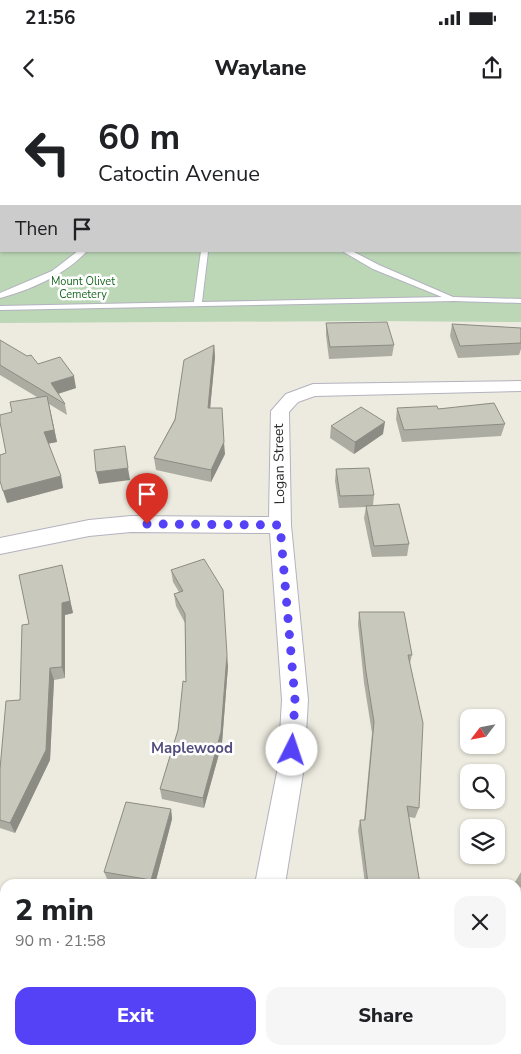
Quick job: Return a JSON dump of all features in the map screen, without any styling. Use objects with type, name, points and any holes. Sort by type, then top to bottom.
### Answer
[{"type":"street","name":"Logan Street","points":[[271,879],[291,767],[295,700],[280,525],[278,417],[282,406],[292,398],[305,392],[321,390],[521,386]]},
{"type":"street","points":[[0,546],[89,528],[131,524],[280,525]]},
{"type":"lane","points":[[0,296],[54,272],[82,252]]},
{"type":"lane","points":[[198,304],[206,252]]},
{"type":"lane","points":[[348,252],[376,267],[454,299]]},
{"type":"lane","points":[[0,308],[454,299],[521,301]]},
{"type":"green space","name":"Mount Olivet Cemetery","points":[[0,252],[521,252],[521,322],[0,323]]},
{"type":"building","points":[[387,322],[394,345],[330,347],[326,323]]},
{"type":"building","points":[[452,324],[521,328],[521,343],[460,346]]},
{"type":"building","points":[[0,340],[27,356],[31,355],[38,364],[60,357],[74,376],[51,383],[65,404],[0,365]]},
{"type":"building","points":[[214,345],[208,408],[222,408],[224,442],[211,470],[154,458],[175,420],[184,360]]},
{"type":"building","points":[[47,396],[54,430],[44,432],[61,476],[3,491],[0,481],[0,455],[6,453],[0,415],[12,412],[10,402]]},
{"type":"building","points":[[494,403],[505,424],[404,430],[397,408],[437,406],[438,409]]},
{"type":"building","points":[[361,407],[385,422],[355,442],[331,426]]},
{"type":"building","points":[[125,446],[128,468],[96,472],[94,450]]},
{"type":"building","points":[[369,468],[374,495],[340,496],[336,469]]},
{"type":"building","points":[[399,504],[409,544],[374,546],[366,506]]},
{"type":"building","points":[[204,559],[223,590],[227,655],[221,732],[203,798],[160,789],[178,730],[183,681],[186,682],[185,614],[174,594],[183,591],[171,570]]},
{"type":"building","points":[[62,565],[70,601],[62,603],[62,667],[50,668],[46,750],[10,823],[0,820],[0,769],[6,701],[20,700],[22,625],[29,624],[19,575]]},
{"type":"building","points":[[359,612],[404,612],[412,655],[408,655],[423,723],[419,808],[407,806],[419,879],[367,879],[360,820],[365,820],[374,722]]},
{"type":"building","points":[[126,802],[171,809],[151,879],[104,872]]},
{"type":"district","name":"Maplewood","points":[[192,748]]},
{"type":"route","points":[[147,524],[280,525],[295,700],[292,750]]}]
